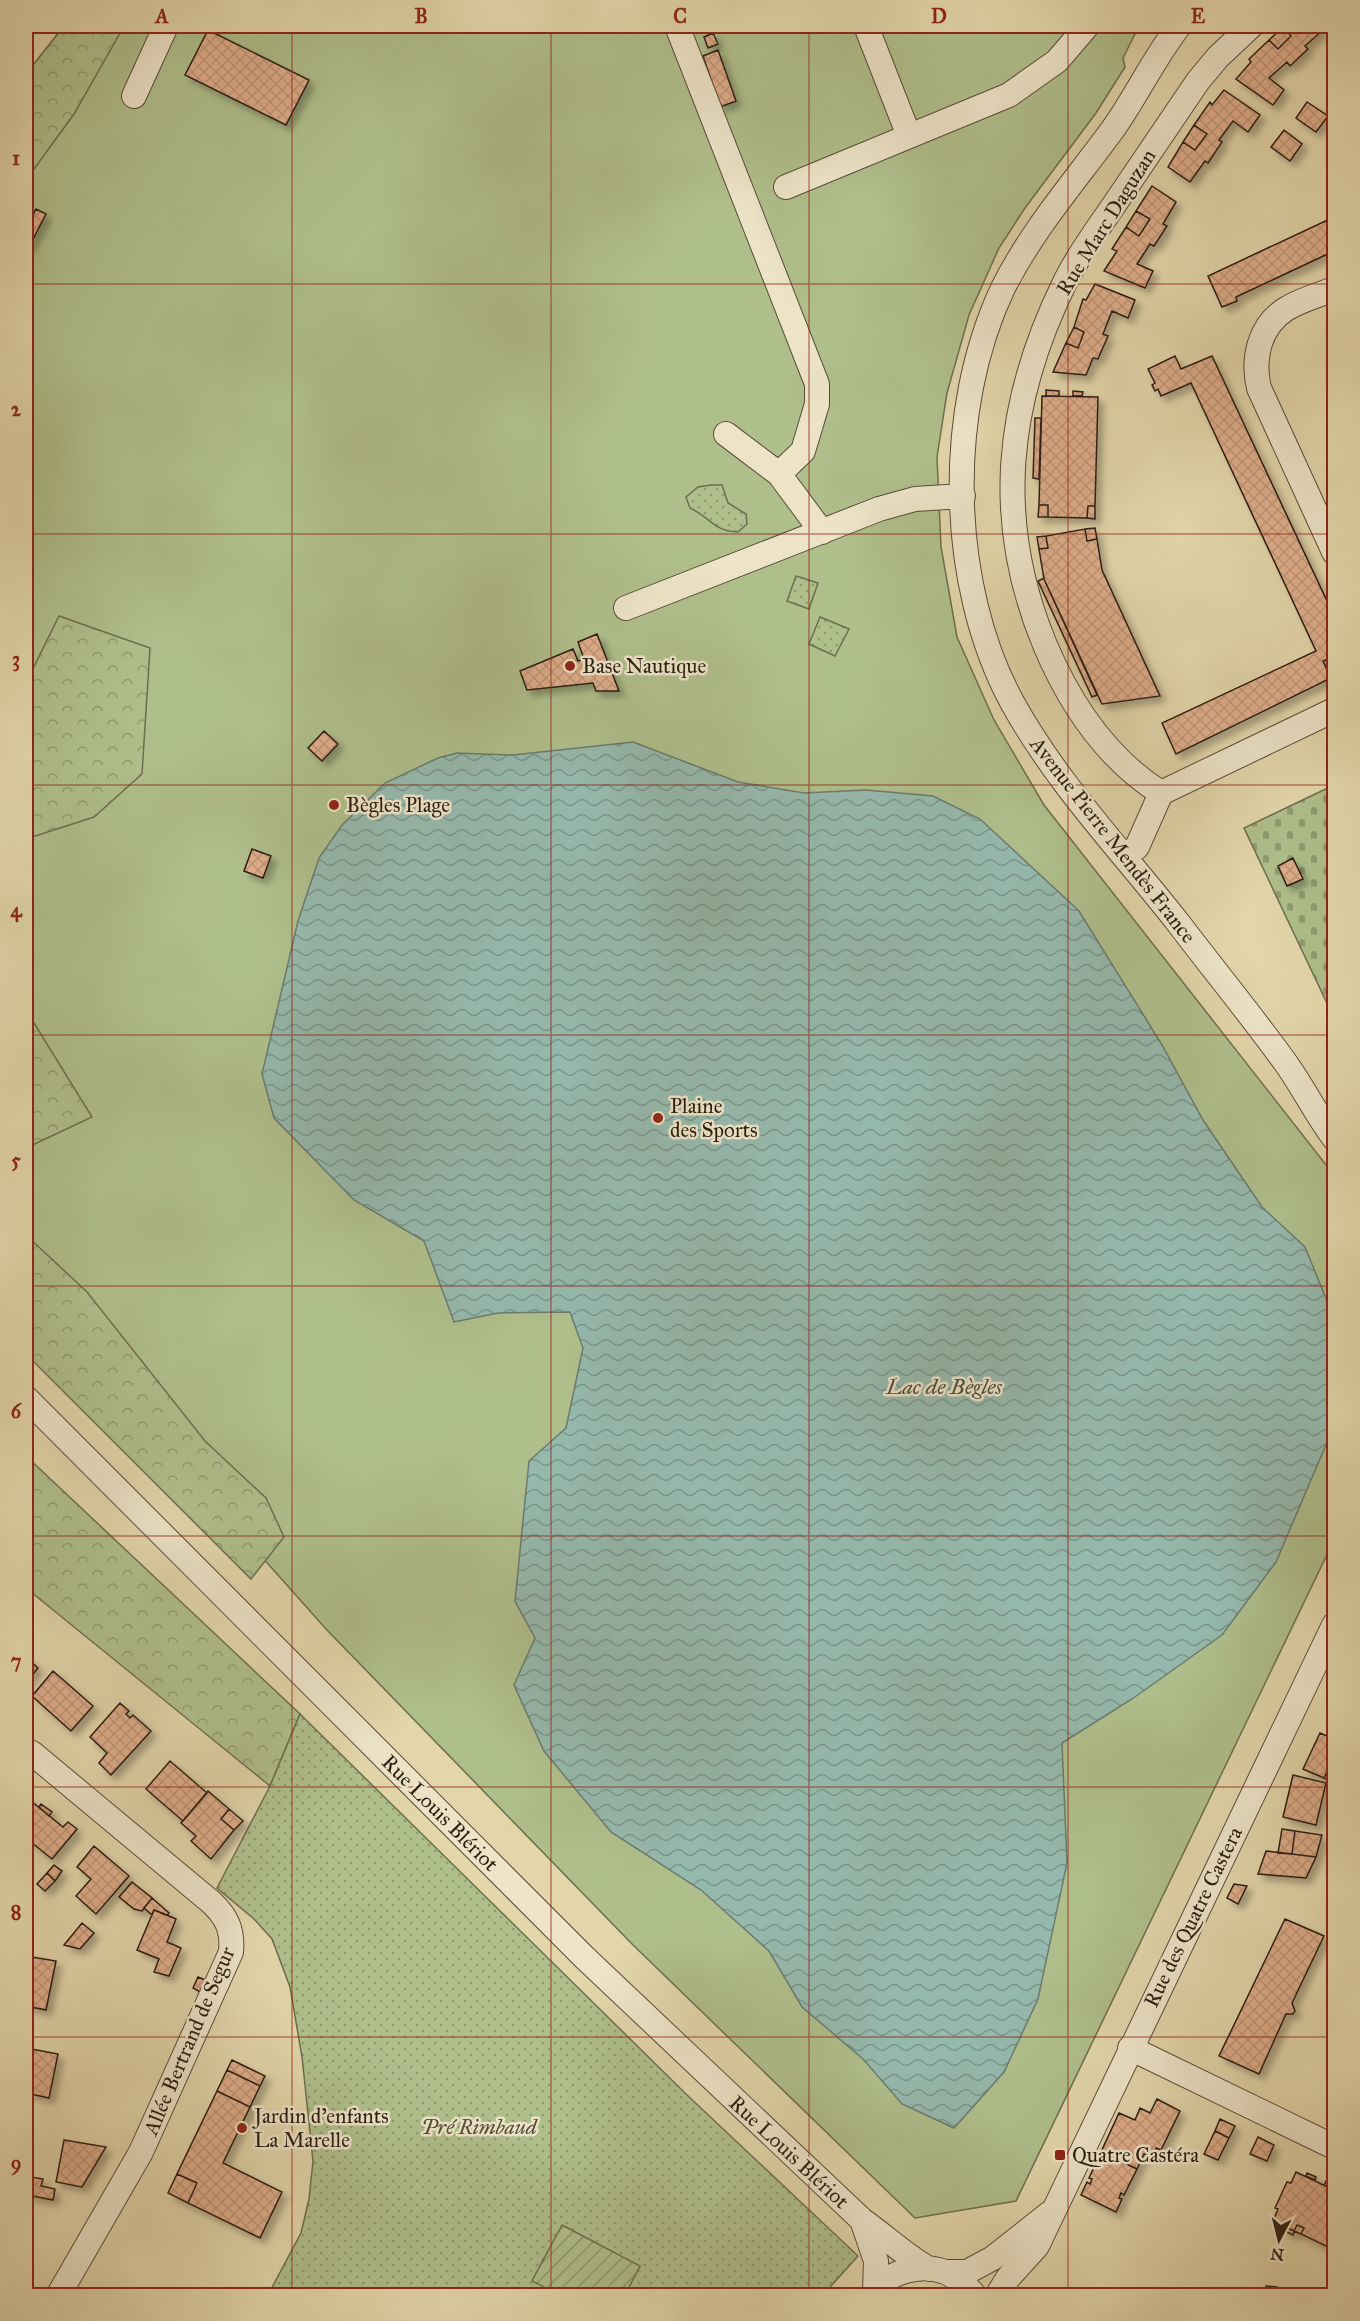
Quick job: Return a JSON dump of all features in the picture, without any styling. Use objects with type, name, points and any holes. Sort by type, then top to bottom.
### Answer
[{"type":"street","points":[[134,96],[166,26]]},
{"type":"street","points":[[676,26],[817,384],[817,404],[803,451],[779,474]]},
{"type":"street","points":[[867,26],[909,136]]},
{"type":"street","points":[[786,187],[1009,95],[1035,79],[1072,47],[1087,26]]},
{"type":"street","name":"Rue Marc Daguzan","points":[[1161,793],[1113,756],[1085,718],[1053,664],[1032,613],[1023,583],[1013,500],[1012,455],[1019,403],[1028,371],[1066,280],[1198,81],[1218,57],[1251,26]]},
{"type":"street","name":"Avenue Pierre Mendès France","points":[[1173,31],[1114,128],[1034,234],[1002,291],[986,334],[970,395],[963,451],[965,546],[980,622],[1010,698],[1054,770],[1126,855],[1287,1064],[1335,1138]]},
{"type":"street","points":[[1335,289],[1285,309],[1265,332],[1256,351],[1255,371],[1259,388],[1335,552]]},
{"type":"street","points":[[726,434],[779,474],[822,532]]},
{"type":"street","points":[[626,608],[915,498],[963,496]]},
{"type":"street","points":[[1126,855],[1137,847],[1161,793],[1335,710]]},
{"type":"street","name":"Avenue Pierre Mendès France","points":[[1287,1064],[1335,1115]]},
{"type":"street","name":"Rue Louis Blériot","points":[[26,1398],[585,1959],[862,2220],[883,2235],[903,2254],[961,2281],[975,2295]]},
{"type":"street","name":"Rue des Quatre Castera","points":[[997,2295],[1008,2278],[1037,2246],[1130,2048],[1335,1625]]},
{"type":"street","name":"Allée Bertrand de Segur","points":[[26,1751],[32,1753],[210,1902],[222,1913],[233,1934],[231,1952],[141,2152],[58,2295]]},
{"type":"street","points":[[1130,2048],[1335,2147]]},
{"type":"street","name":"Rue des Quatre Castera","points":[[874,2293],[898,2274],[913,2269],[967,2272],[993,2258],[1054,2210]]},
{"type":"street","name":"Rue Louis Blériot","points":[[862,2220],[876,2261],[874,2293]]},
{"type":"green space","name":"Plaine des Sports","points":[[64,26],[1139,26],[1123,58],[1125,67],[1096,113],[1025,208],[999,248],[969,315],[947,393],[937,457],[941,547],[957,637],[994,720],[1044,805],[1334,1175],[1334,1540],[1016,2201],[915,2218],[633,1945],[326,1629],[52,1321],[26,1300],[26,74]]},
{"type":"green space","points":[[64,26],[124,26],[74,114],[26,180],[26,74]]},
{"type":"green space","points":[[722,485],[728,503],[746,514],[747,524],[738,532],[717,526],[690,508],[686,497],[698,487]]},
{"type":"green space","points":[[796,576],[818,583],[809,609],[787,601]]},
{"type":"green space","points":[[59,616],[150,648],[142,774],[94,817],[26,839],[26,683]]},
{"type":"green space","points":[[820,617],[849,629],[835,656],[809,644]]},
{"type":"green space","points":[[1334,785],[1334,1018],[1244,828]]},
{"type":"green space","points":[[26,1010],[92,1117],[26,1148]]},
{"type":"green space","points":[[26,1235],[87,1292],[205,1441],[266,1498],[284,1537],[251,1579],[26,1354]]},
{"type":"green space","points":[[26,1456],[300,1714],[270,1786],[26,1588]]},
{"type":"green space","name":"Pré Rimbaud","points":[[300,1714],[686,2094],[858,2256],[831,2286],[828,2295],[268,2295],[301,2233],[309,2199],[313,2161],[302,2057],[290,1987],[272,1939],[254,1919],[217,1888],[270,1786]]},
{"type":"green space","points":[[562,2225],[640,2266],[625,2295],[560,2295],[532,2281]]},
{"type":"water","name":"Lac de Bègles","points":[[633,742],[738,782],[804,793],[866,790],[933,796],[980,819],[1079,911],[1162,1045],[1203,1120],[1262,1207],[1305,1247],[1334,1318],[1334,1426],[1276,1562],[1222,1635],[1132,1699],[1062,1743],[1067,1863],[1038,1999],[1004,2072],[954,2128],[902,2104],[863,2059],[802,2007],[769,1951],[701,1890],[611,1832],[544,1751],[514,1685],[535,1638],[515,1601],[529,1461],[566,1428],[583,1348],[570,1312],[498,1313],[454,1322],[424,1241],[354,1200],[274,1118],[262,1074],[298,921],[319,858],[342,825],[385,783],[438,758],[457,753],[513,755]]},
{"type":"building","points":[[1320,26],[1323,30],[1305,46],[1308,49],[1290,66],[1287,62],[1269,78],[1284,90],[1273,105],[1236,79],[1251,62],[1249,59],[1269,40],[1278,49],[1291,36],[1283,27]]},
{"type":"building","points":[[1283,27],[1291,36],[1278,49],[1269,40]]},
{"type":"building","points":[[208,30],[309,80],[286,125],[185,75]]},
{"type":"building","points":[[713,33],[718,44],[708,48],[704,37]]},
{"type":"building","points":[[718,50],[736,101],[720,107],[703,56]]},
{"type":"building","points":[[1224,90],[1260,115],[1248,132],[1233,121],[1219,140],[1222,142],[1208,163],[1205,161],[1190,182],[1168,167],[1183,142],[1195,150],[1207,134],[1194,125],[1210,102],[1212,105]]},
{"type":"building","points":[[1307,102],[1328,116],[1316,132],[1296,118]]},
{"type":"building","points":[[1194,125],[1207,134],[1195,150],[1183,142]]},
{"type":"building","points":[[1284,130],[1302,144],[1290,161],[1271,147]]},
{"type":"building","points":[[1152,186],[1176,202],[1163,224],[1167,226],[1154,246],[1150,244],[1137,264],[1153,271],[1145,288],[1104,271],[1117,251],[1112,249],[1126,227],[1139,236],[1150,219],[1136,211]]},
{"type":"building","points":[[36,209],[46,214],[29,247],[26,245],[26,230]]},
{"type":"building","points":[[1136,211],[1150,219],[1139,236],[1126,227]]},
{"type":"building","points":[[1334,217],[1334,251],[1236,297],[1237,301],[1222,307],[1208,276]]},
{"type":"building","points":[[1095,284],[1135,300],[1128,318],[1112,311],[1103,334],[1108,336],[1098,359],[1093,358],[1086,375],[1053,372],[1066,343],[1078,348],[1084,332],[1074,327],[1083,299],[1086,300]]},
{"type":"building","points":[[1074,327],[1084,332],[1078,348],[1066,343]]},
{"type":"building","points":[[1175,356],[1181,369],[1212,356],[1334,616],[1334,656],[1323,661],[1331,678],[1176,754],[1162,723],[1316,651],[1191,383],[1161,396],[1158,389],[1155,391],[1152,385],[1155,383],[1148,369]]},
{"type":"building","points":[[1046,390],[1059,391],[1059,396],[1046,396]]},
{"type":"building","points":[[1073,391],[1083,392],[1082,396],[1073,396]]},
{"type":"building","points":[[1042,396],[1098,397],[1095,506],[1088,506],[1087,518],[1048,517],[1048,505],[1039,505]]},
{"type":"building","points":[[1035,418],[1041,418],[1039,479],[1033,478]]},
{"type":"building","points":[[1039,505],[1048,505],[1048,517],[1038,517]]},
{"type":"building","points":[[1088,506],[1095,506],[1095,519],[1087,518]]},
{"type":"building","points":[[1095,528],[1097,539],[1087,541],[1085,529]]},
{"type":"building","points":[[1085,529],[1087,541],[1097,539],[1102,570],[1160,696],[1102,704],[1044,579],[1039,549],[1048,548],[1046,536]]},
{"type":"building","points":[[1046,536],[1048,548],[1039,549],[1037,537]]},
{"type":"building","points":[[1044,578],[1097,695],[1092,697],[1038,581]]},
{"type":"building","name":"Base Nautique","points":[[597,634],[619,691],[596,691],[593,683],[527,690],[520,671],[573,649],[578,661],[584,659],[578,642]]},
{"type":"building","points":[[324,731],[338,744],[322,761],[308,748]]},
{"type":"building","points":[[252,849],[271,856],[263,878],[244,871]]},
{"type":"building","points":[[1293,858],[1303,879],[1287,886],[1278,866]]},
{"type":"building","points":[[26,1657],[38,1668],[26,1683]]},
{"type":"building","points":[[53,1671],[93,1706],[71,1731],[32,1696]]},
{"type":"building","points":[[120,1703],[129,1711],[126,1714],[130,1718],[133,1715],[151,1731],[111,1775],[99,1763],[107,1753],[90,1737]]},
{"type":"building","points":[[1320,1733],[1334,1739],[1334,1767],[1330,1765],[1324,1778],[1303,1769]]},
{"type":"building","points":[[170,1761],[207,1793],[183,1821],[146,1789]]},
{"type":"building","points":[[1330,1765],[1334,1767],[1334,1783],[1324,1778]]},
{"type":"building","points":[[1293,1775],[1326,1783],[1316,1825],[1283,1817]]},
{"type":"building","points":[[208,1791],[229,1809],[221,1819],[234,1830],[211,1859],[191,1841],[196,1836],[181,1823]]},
{"type":"building","points":[[26,1797],[63,1827],[68,1822],[77,1829],[52,1859],[26,1838]]},
{"type":"building","points":[[41,1804],[52,1812],[49,1816],[39,1807]]},
{"type":"building","points":[[229,1809],[243,1821],[234,1830],[221,1819]]},
{"type":"building","points":[[1282,1829],[1295,1831],[1292,1854],[1278,1853]]},
{"type":"building","points":[[1295,1831],[1322,1835],[1316,1857],[1292,1854]]},
{"type":"building","points":[[94,1846],[129,1876],[96,1914],[76,1896],[91,1879],[77,1867]]},
{"type":"building","points":[[1266,1851],[1316,1857],[1306,1878],[1258,1874]]},
{"type":"building","points":[[54,1865],[62,1871],[55,1881],[47,1873]]},
{"type":"building","points":[[47,1873],[55,1881],[45,1891],[37,1884]]},
{"type":"building","points":[[132,1882],[152,1898],[142,1911],[134,1909],[119,1897]]},
{"type":"building","points":[[1234,1884],[1247,1886],[1238,1904],[1227,1898]]},
{"type":"building","points":[[152,1898],[169,1913],[167,1915],[154,1910],[152,1915],[144,1908]]},
{"type":"building","points":[[154,1910],[176,1919],[167,1942],[181,1948],[169,1976],[154,1972],[159,1959],[137,1950]]},
{"type":"building","points":[[1285,1919],[1324,1936],[1292,2003],[1295,2011],[1293,2014],[1286,2014],[1259,2074],[1219,2056]]},
{"type":"building","points":[[82,1923],[94,1933],[80,1949],[64,1945]]},
{"type":"building","points":[[26,1956],[56,1961],[46,2010],[26,2006]]},
{"type":"building","points":[[198,1977],[210,1982],[204,1994],[193,1988]]},
{"type":"building","points":[[1334,2018],[1334,2037],[1327,2034]]},
{"type":"building","points":[[26,2048],[58,2054],[49,2098],[26,2093]]},
{"type":"building","points":[[232,2060],[265,2076],[260,2086],[227,2070]]},
{"type":"building","points":[[227,2070],[260,2086],[250,2107],[217,2091]]},
{"type":"building","points":[[217,2091],[250,2107],[223,2163],[282,2192],[260,2238],[188,2203],[197,2183],[177,2174]]},
{"type":"building","points":[[1157,2099],[1180,2111],[1161,2150],[1156,2148],[1154,2154],[1149,2156],[1144,2154],[1137,2169],[1101,2152],[1119,2113],[1135,2120],[1140,2108],[1150,2113]]},
{"type":"building","points":[[1220,2119],[1235,2126],[1229,2138],[1215,2131]]},
{"type":"building","points":[[1215,2131],[1229,2138],[1218,2160],[1204,2154]]},
{"type":"building","points":[[1258,2137],[1274,2145],[1267,2161],[1250,2154]]},
{"type":"building","points":[[64,2140],[106,2147],[82,2187],[56,2182]]},
{"type":"building","points":[[1101,2152],[1137,2169],[1124,2195],[1121,2193],[1119,2198],[1122,2199],[1116,2212],[1081,2195],[1087,2182],[1090,2184],[1092,2179],[1089,2178]]},
{"type":"building","points":[[1296,2172],[1334,2190],[1334,2238],[1330,2236],[1326,2246],[1301,2234],[1304,2228],[1297,2225],[1294,2231],[1273,2221],[1278,2209],[1275,2208],[1287,2182],[1291,2183]]},
{"type":"building","points":[[1307,2173],[1316,2177],[1315,2180],[1306,2176]]},
{"type":"building","points":[[177,2174],[197,2183],[188,2203],[168,2193]]},
{"type":"building","points":[[31,2177],[43,2179],[41,2186],[55,2189],[53,2200],[27,2195]]},
{"type":"building","points":[[1326,2181],[1334,2186],[1333,2189],[1324,2185]]},
{"type":"building","points":[[1297,2225],[1304,2228],[1301,2234],[1294,2231]]},
{"type":"building","points":[[1284,2227],[1294,2231],[1293,2235],[1283,2230]]},
{"type":"building","points":[[1266,2286],[1277,2287],[1276,2293],[1266,2292]]},
{"type":"building","points":[[1288,2288],[1299,2290],[1298,2295],[1288,2294]]},
{"type":"building","points":[[1253,2290],[1276,2293],[1276,2296],[1252,2296]]},
{"type":"place","name":"Base Nautique","points":[[570,666]]},
{"type":"place","name":"Bègles Plage","points":[[334,805]]},
{"type":"place","name":"Plaine des Sports","points":[[658,1118]]},
{"type":"place","name":"Jardin d'enfants La Marelle","points":[[242,2128]]},
{"type":"place","name":"Quatre Castéra","points":[[1060,2155]]}]
